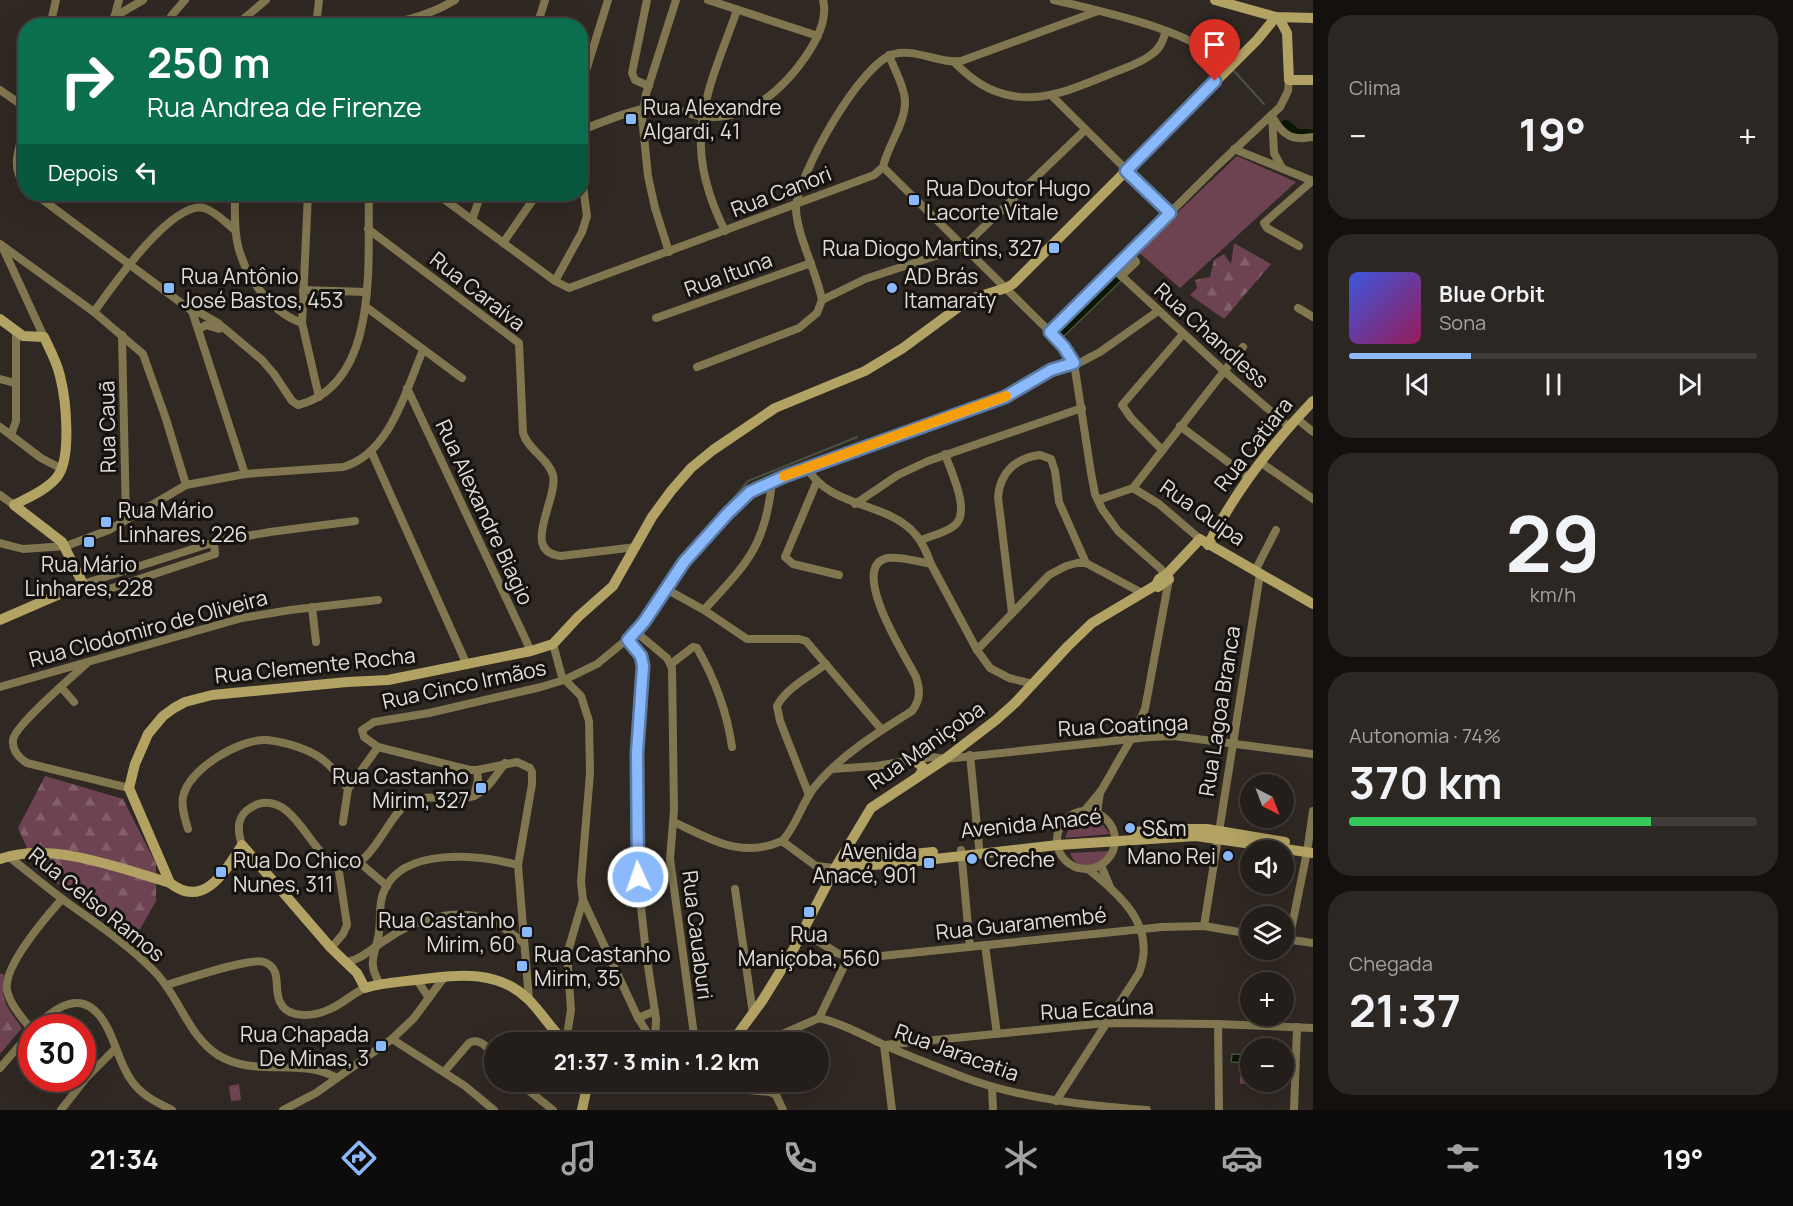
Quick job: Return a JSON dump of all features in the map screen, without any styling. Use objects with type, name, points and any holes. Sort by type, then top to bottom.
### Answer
[{"type":"street","points":[[52,18],[56,0]]},
{"type":"street","points":[[114,18],[120,0]]},
{"type":"street","points":[[117,18],[143,0]]},
{"type":"street","points":[[170,18],[185,0]]},
{"type":"street","points":[[245,18],[266,0]]},
{"type":"street","points":[[317,18],[319,0]]},
{"type":"street","points":[[414,18],[455,0]]},
{"type":"street","points":[[539,18],[545,0]]},
{"type":"street","points":[[588,64],[608,0]]},
{"type":"street","points":[[647,0],[632,73],[635,80],[649,86]]},
{"type":"street","points":[[669,252],[648,176],[643,110],[676,0]]},
{"type":"street","points":[[708,0],[818,36]]},
{"type":"street","points":[[588,128],[643,110],[662,108],[703,116],[731,115],[762,102],[788,79],[811,48],[818,36],[823,18],[823,0]]},
{"type":"street","points":[[1054,0],[1166,31],[1205,48],[1229,66]]},
{"type":"street","points":[[1215,0],[1240,3],[1278,17],[1308,18]]},
{"type":"street","points":[[725,231],[711,200],[703,167],[701,135],[703,116],[716,69],[737,10]]},
{"type":"street","points":[[697,367],[799,328],[817,313],[822,300],[798,222],[796,205],[809,169],[844,104],[870,70],[889,55],[905,53],[954,62],[969,59],[1098,11]]},
{"type":"street","points":[[1050,332],[1285,100],[1289,80],[1287,33],[1278,17]]},
{"type":"street","points":[[567,1032],[571,1010],[568,951],[582,900],[581,882],[590,773],[590,729],[588,714],[581,696],[560,673],[553,644],[578,617],[613,586],[661,504],[680,480],[701,460],[783,404],[865,371],[903,348],[960,306],[987,293],[1006,288],[1019,279],[1278,17]]},
{"type":"street","points":[[1287,33],[1293,26],[1308,18]]},
{"type":"street","points":[[954,62],[977,83],[1001,94],[1026,98],[1051,95],[1083,85],[1143,60],[1157,50],[1166,31]]},
{"type":"street","points":[[889,55],[905,102],[900,121],[885,155],[884,167],[1064,347],[1074,363],[1091,473],[1098,500],[1111,524],[1167,576],[1145,709],[1131,739],[1101,791],[1084,811],[1068,818],[1062,825],[1058,842],[1064,859],[1071,865],[1088,869],[1111,888],[1129,910],[1141,929],[1145,949],[1142,964],[1056,1101]]},
{"type":"street","points":[[1289,80],[1313,80]]},
{"type":"street","points":[[0,90],[18,102]]},
{"type":"street","points":[[1051,95],[1170,213]]},
{"type":"street","points":[[1272,115],[1282,130],[1291,137],[1297,139],[1313,137]]},
{"type":"street","points":[[1272,115],[1274,153],[1283,169]]},
{"type":"street","points":[[822,300],[865,279],[963,247],[1084,130]]},
{"type":"street","points":[[1234,149],[1312,181],[1265,221],[1265,226],[1299,246]]},
{"type":"street","points":[[18,156],[16,164],[18,176]]},
{"type":"street","name":"Rua Canori","points":[[555,281],[569,288],[582,284],[874,175],[884,167]]},
{"type":"street","points":[[45,201],[192,310],[218,323],[269,366],[295,404],[304,404],[331,388],[347,367],[360,333],[366,307],[369,201]]},
{"type":"street","points":[[235,201],[235,230],[240,255],[266,298],[285,316],[302,323]]},
{"type":"street","points":[[308,201],[302,323],[319,397]]},
{"type":"street","points":[[446,201],[555,281],[585,223],[586,201]]},
{"type":"street","points":[[472,220],[479,201]]},
{"type":"street","points":[[503,243],[532,201]]},
{"type":"street","points":[[94,312],[157,233],[188,210],[198,208],[208,210],[235,230]]},
{"type":"street","name":"Rua Caraíva","points":[[368,229],[519,343],[523,434],[529,446],[546,463],[553,475],[552,493],[541,537],[544,548],[550,553],[561,556],[636,547]]},
{"type":"street","points":[[1,244],[94,312],[136,347],[146,360],[186,485]]},
{"type":"street","points":[[1,244],[58,369],[64,399],[62,469],[53,481],[14,505]]},
{"type":"street","points":[[1122,276],[1136,262],[1130,253]]},
{"type":"street","name":"Rua Ituna","points":[[656,318],[811,263]]},
{"type":"street","name":"Rua Chandless","points":[[1114,269],[1224,371],[1292,422],[1313,432]]},
{"type":"street","points":[[303,290],[367,292]]},
{"type":"street","points":[[366,307],[462,378]]},
{"type":"street","points":[[1298,308],[1313,317]]},
{"type":"street","points":[[192,310],[245,474]]},
{"type":"street","points":[[564,680],[597,664],[630,642],[684,562],[755,488],[1005,397],[1051,370],[1089,358],[1100,352],[1158,311]]},
{"type":"street","points":[[0,319],[27,338],[44,337]]},
{"type":"street","points":[[199,329],[211,325],[226,332]]},
{"type":"street","points":[[11,435],[15,425],[16,332]]},
{"type":"street","points":[[1161,449],[1136,424],[1122,405],[1183,333]]},
{"type":"street","name":"Rua Cauã","points":[[122,335],[126,519]]},
{"type":"street","points":[[1133,488],[1243,346]]},
{"type":"street","points":[[0,543],[23,549],[66,546],[109,530],[186,485],[245,474],[343,467],[354,464],[371,451],[396,416],[423,350]]},
{"type":"street","points":[[0,379],[15,383]]},
{"type":"street","name":"Rua Alexandre Biagio","points":[[407,388],[531,651]]},
{"type":"street","name":"Rua Catiara","points":[[1204,542],[1248,477],[1292,422],[1313,401]]},
{"type":"street","points":[[855,504],[898,476],[945,454],[1082,408]]},
{"type":"street","points":[[1180,426],[1248,477]]},
{"type":"street","points":[[0,427],[41,458],[62,469]]},
{"type":"street","points":[[371,451],[467,665]]},
{"type":"street","points":[[921,540],[954,526],[961,516],[962,504],[945,454]]},
{"type":"street","points":[[1012,614],[998,497],[1001,479],[1017,463],[1040,455],[1051,459],[1059,502],[1086,563]]},
{"type":"street","points":[[1260,462],[1313,500]]},
{"type":"street","points":[[807,468],[831,493],[901,522],[911,529],[921,540],[931,564],[977,650],[990,668],[998,674],[1033,684]]},
{"type":"street","points":[[817,481],[785,557],[793,564],[838,575]]},
{"type":"street","points":[[704,610],[753,552],[765,525],[772,482]]},
{"type":"street","name":"Rua Quipa","points":[[1098,500],[1133,488],[1159,504],[1204,542],[1313,604]]},
{"type":"street","points":[[0,495],[66,546],[82,584]]},
{"type":"street","points":[[0,620],[82,584],[214,543],[270,531],[355,521]]},
{"type":"street","name":"Rua Lagoa Branca","points":[[1204,926],[1257,572],[1276,530]]},
{"type":"street","points":[[1164,605],[1161,590],[1157,586],[1204,542]]},
{"type":"street","points":[[106,590],[215,554],[214,543]]},
{"type":"street","points":[[674,822],[730,847],[749,849],[782,841],[809,795],[831,769],[882,730],[912,711],[920,696],[916,677],[875,594],[873,574],[875,567],[885,559],[931,564]]},
{"type":"street","points":[[977,650],[1049,574],[1077,563],[1086,563],[1142,593]]},
{"type":"street","name":"Rua Maniçoba","points":[[740,1032],[791,954],[833,866],[871,808],[945,759],[967,751],[1081,632],[1101,617],[1157,586]]},
{"type":"street","points":[[666,589],[704,610],[747,639],[803,640],[882,730]]},
{"type":"street","name":"Rua Clodomiro de Oliveira","points":[[0,687],[242,618],[378,600]]},
{"type":"street","points":[[312,607],[316,642]]},
{"type":"street","points":[[636,632],[663,654],[671,664],[693,647],[697,648],[722,703],[728,721],[732,747]]},
{"type":"street","points":[[630,642],[641,656],[643,663],[638,734],[636,861],[655,1011],[654,1032]]},
{"type":"street","name":"Rua Clemente Rocha","points":[[129,788],[135,764],[148,734],[164,716],[185,702],[212,695],[388,680],[467,665],[553,644]]},
{"type":"street","points":[[88,662],[15,733],[13,740],[18,756],[27,763],[37,766],[129,788],[170,883]]},
{"type":"street","name":"Rua Cauaburi","points":[[671,664],[674,822],[670,849],[671,869],[694,1032]]},
{"type":"street","points":[[809,795],[780,721],[777,706],[784,696],[826,664]]},
{"type":"street","name":"Rua Cinco Irmãos","points":[[378,747],[363,734],[364,727],[374,722],[429,713],[564,680]]},
{"type":"street","points":[[61,687],[74,702]]},
{"type":"street","name":"Rua Coatinga","points":[[967,751],[1174,736],[1313,754]]},
{"type":"street","points":[[188,829],[183,798],[195,776],[225,752],[250,742],[261,740],[278,742],[309,752],[328,764],[348,789]]},
{"type":"street","points":[[343,822],[348,789],[378,747],[463,769],[477,770],[517,762],[526,765],[533,776],[518,865],[529,1000]]},
{"type":"street","points":[[967,751],[979,847]]},
{"type":"street","points":[[831,769],[876,766],[932,758],[945,759]]},
{"type":"street","points":[[920,760],[935,766]]},
{"type":"street","points":[[918,776],[923,767],[920,760]]},
{"type":"street","points":[[365,988],[357,973],[331,948],[242,845],[238,830],[244,812],[253,806],[271,802],[286,810],[328,858],[338,865],[349,866],[359,862],[372,849],[395,816],[409,802],[427,797],[458,801],[474,796],[492,783],[505,763]]},
{"type":"street","points":[[474,796],[478,780],[477,770]]},
{"type":"street","points":[[1097,814],[1101,791]]},
{"type":"street","points":[[1084,811],[1097,814],[1108,822],[1114,837],[1111,855],[1101,865],[1088,869]]},
{"type":"street","points":[[1294,912],[1310,849],[1313,811]]},
{"type":"street","name":"Avenida Anacé","points":[[833,866],[1114,837],[1218,834],[1310,849]]},
{"type":"street","points":[[782,841],[810,863],[833,866]]},
{"type":"street","name":"Avenida Anacé","points":[[961,853],[979,847],[1058,842]]},
{"type":"street","points":[[4,857],[35,854],[74,856],[103,862],[170,883],[186,892],[203,890],[221,877],[242,845]]},
{"type":"street","points":[[961,853],[970,947]]},
{"type":"street","points":[[380,984],[372,968],[372,955],[379,933],[381,902],[387,886],[394,877],[407,867],[422,861],[440,858],[471,856],[518,865]]},
{"type":"street","name":"Rua Celso Ramos","points":[[4,857],[131,950],[166,985],[205,1043],[216,1054],[229,1061],[254,1067],[315,1069],[338,1078]]},
{"type":"street","points":[[359,862],[387,886]]},
{"type":"street","points":[[331,948],[347,925],[338,865]]},
{"type":"street","points":[[1101,865],[1111,888]]},
{"type":"street","points":[[735,889],[753,1014]]},
{"type":"street","points":[[21,1014],[8,992],[8,976],[14,962],[62,899]]},
{"type":"street","points":[[582,900],[638,1018],[647,1032]]},
{"type":"street","points":[[347,962],[359,959],[397,932],[416,924],[458,915],[472,915],[487,919],[524,943]]},
{"type":"street","name":"Rua Guaramembé","points":[[848,958],[1141,929],[1204,926],[1240,932]]},
{"type":"street","points":[[786,1032],[819,1017],[848,958],[802,931]]},
{"type":"street","points":[[1294,940],[1313,943]]},
{"type":"street","points":[[985,945],[997,1034]]},
{"type":"street","points":[[166,985],[239,964],[260,961],[274,971],[282,1007],[302,1015],[330,1009],[365,988],[380,984],[445,976],[488,977],[508,984],[529,1000],[556,1032]]},
{"type":"street","points":[[283,1110],[338,1078],[392,1039],[414,1018],[445,976]]},
{"type":"street","points":[[417,980],[429,998]]},
{"type":"street","points":[[50,1014],[59,1006],[69,1003],[80,1003],[93,1010],[101,1018],[124,1069],[139,1090],[153,1101],[172,1110]]},
{"type":"street","points":[[638,1018],[655,1011]]},
{"type":"street","name":"Rua Jaracatia","points":[[819,1017],[992,1087],[1034,1098],[1088,1107],[1147,1110]]},
{"type":"street","name":"Rua Ecaúna","points":[[884,1045],[1106,1023],[1218,1024],[1313,1029]]},
{"type":"street","points":[[1218,1024],[1219,1110]]},
{"type":"street","points":[[1294,1110],[1297,1027]]},
{"type":"street","points":[[392,1039],[465,1086],[494,1110]]},
{"type":"street","points":[[444,1072],[469,1043],[480,1042],[484,1046]]},
{"type":"street","points":[[884,1045],[892,1110]]},
{"type":"street","points":[[0,1068],[18,1047]]},
{"type":"street","points":[[61,1110],[86,1078],[116,1048]]},
{"type":"street","points":[[992,1087],[993,1110]]},
{"type":"street","points":[[530,1092],[553,1110]]},
{"type":"street","points":[[582,1110],[586,1092]]},
{"type":"street","points":[[767,1092],[774,1093],[783,1110]]},
{"type":"green space","points":[[1237,156],[1296,182],[1180,288],[1137,251]]},
{"type":"green space","points":[[1234,243],[1271,264],[1224,319],[1190,295],[1197,288],[1195,280],[1210,277],[1214,260],[1224,254],[1231,264]]},
{"type":"green space","points":[[45,776],[123,799],[156,864],[156,901],[135,938],[37,870],[18,828]]},
{"type":"green space","points":[[1083,820],[1099,822],[1110,834],[1065,838],[1069,828]]},
{"type":"green space","points":[[1109,851],[1102,865],[1092,867],[1079,865],[1070,853]]},
{"type":"green space","points":[[0,974],[4,974],[4,997],[18,1022],[18,1033],[0,1054]]},
{"type":"green space","points":[[239,1084],[241,1100],[231,1101],[229,1086]]},
{"type":"shaded area","points":[[1114,270],[1123,279],[1059,341],[1051,332]]},
{"type":"shaded area","points":[[1232,1054],[1240,1054],[1240,1062],[1231,1062]]},
{"type":"waterway","points":[[1233,70],[1264,104]]},
{"type":"waterway","points":[[1286,126],[1296,135],[1309,135]]},
{"type":"waterway","points":[[682,559],[748,481],[857,437]]},
{"type":"slow traffic","points":[[784,476],[959,415],[1006,396]]},
{"type":"place","name":"Rua Alexandre Algardi, 41","points":[[631,119]]},
{"type":"place","name":"Rua Doutor Hugo Lacorte Vitale","points":[[914,200]]},
{"type":"place","name":"Rua Diogo Martins, 327","points":[[1054,248]]},
{"type":"place","name":"Rua Antônio José Bastos, 453","points":[[169,288]]},
{"type":"place","name":"AD Brás Itamaraty","points":[[892,288]]},
{"type":"place","name":"Rua Mário Linhares, 226","points":[[106,522]]},
{"type":"place","name":"Rua Mário Linhares, 228","points":[[89,542]]},
{"type":"place","name":"Rua Castanho Mirim, 327","points":[[481,788]]},
{"type":"place","name":"S&m","points":[[1130,828]]},
{"type":"place","name":"Mano Rei","points":[[1228,856]]},
{"type":"place","name":"Creche","points":[[972,859]]},
{"type":"place","name":"Avenida Anacé, 901","points":[[929,863]]},
{"type":"place","name":"Rua Do Chico Nunes, 311","points":[[221,872]]},
{"type":"place","name":"Rua Maniçoba, 560","points":[[809,912]]},
{"type":"place","name":"Rua Castanho Mirim, 60","points":[[527,932]]},
{"type":"place","name":"Rua Castanho Mirim, 35","points":[[522,966]]},
{"type":"place","name":"Rua Chapada De Minas, 3","points":[[381,1046]]},
{"type":"route","points":[[638,877],[636,861],[637,753],[643,659],[628,640],[644,622],[675,574],[700,543],[755,488],[1005,397],[1061,365],[1074,363],[1064,347],[1050,332],[1170,213],[1126,171],[1215,81]]}]
